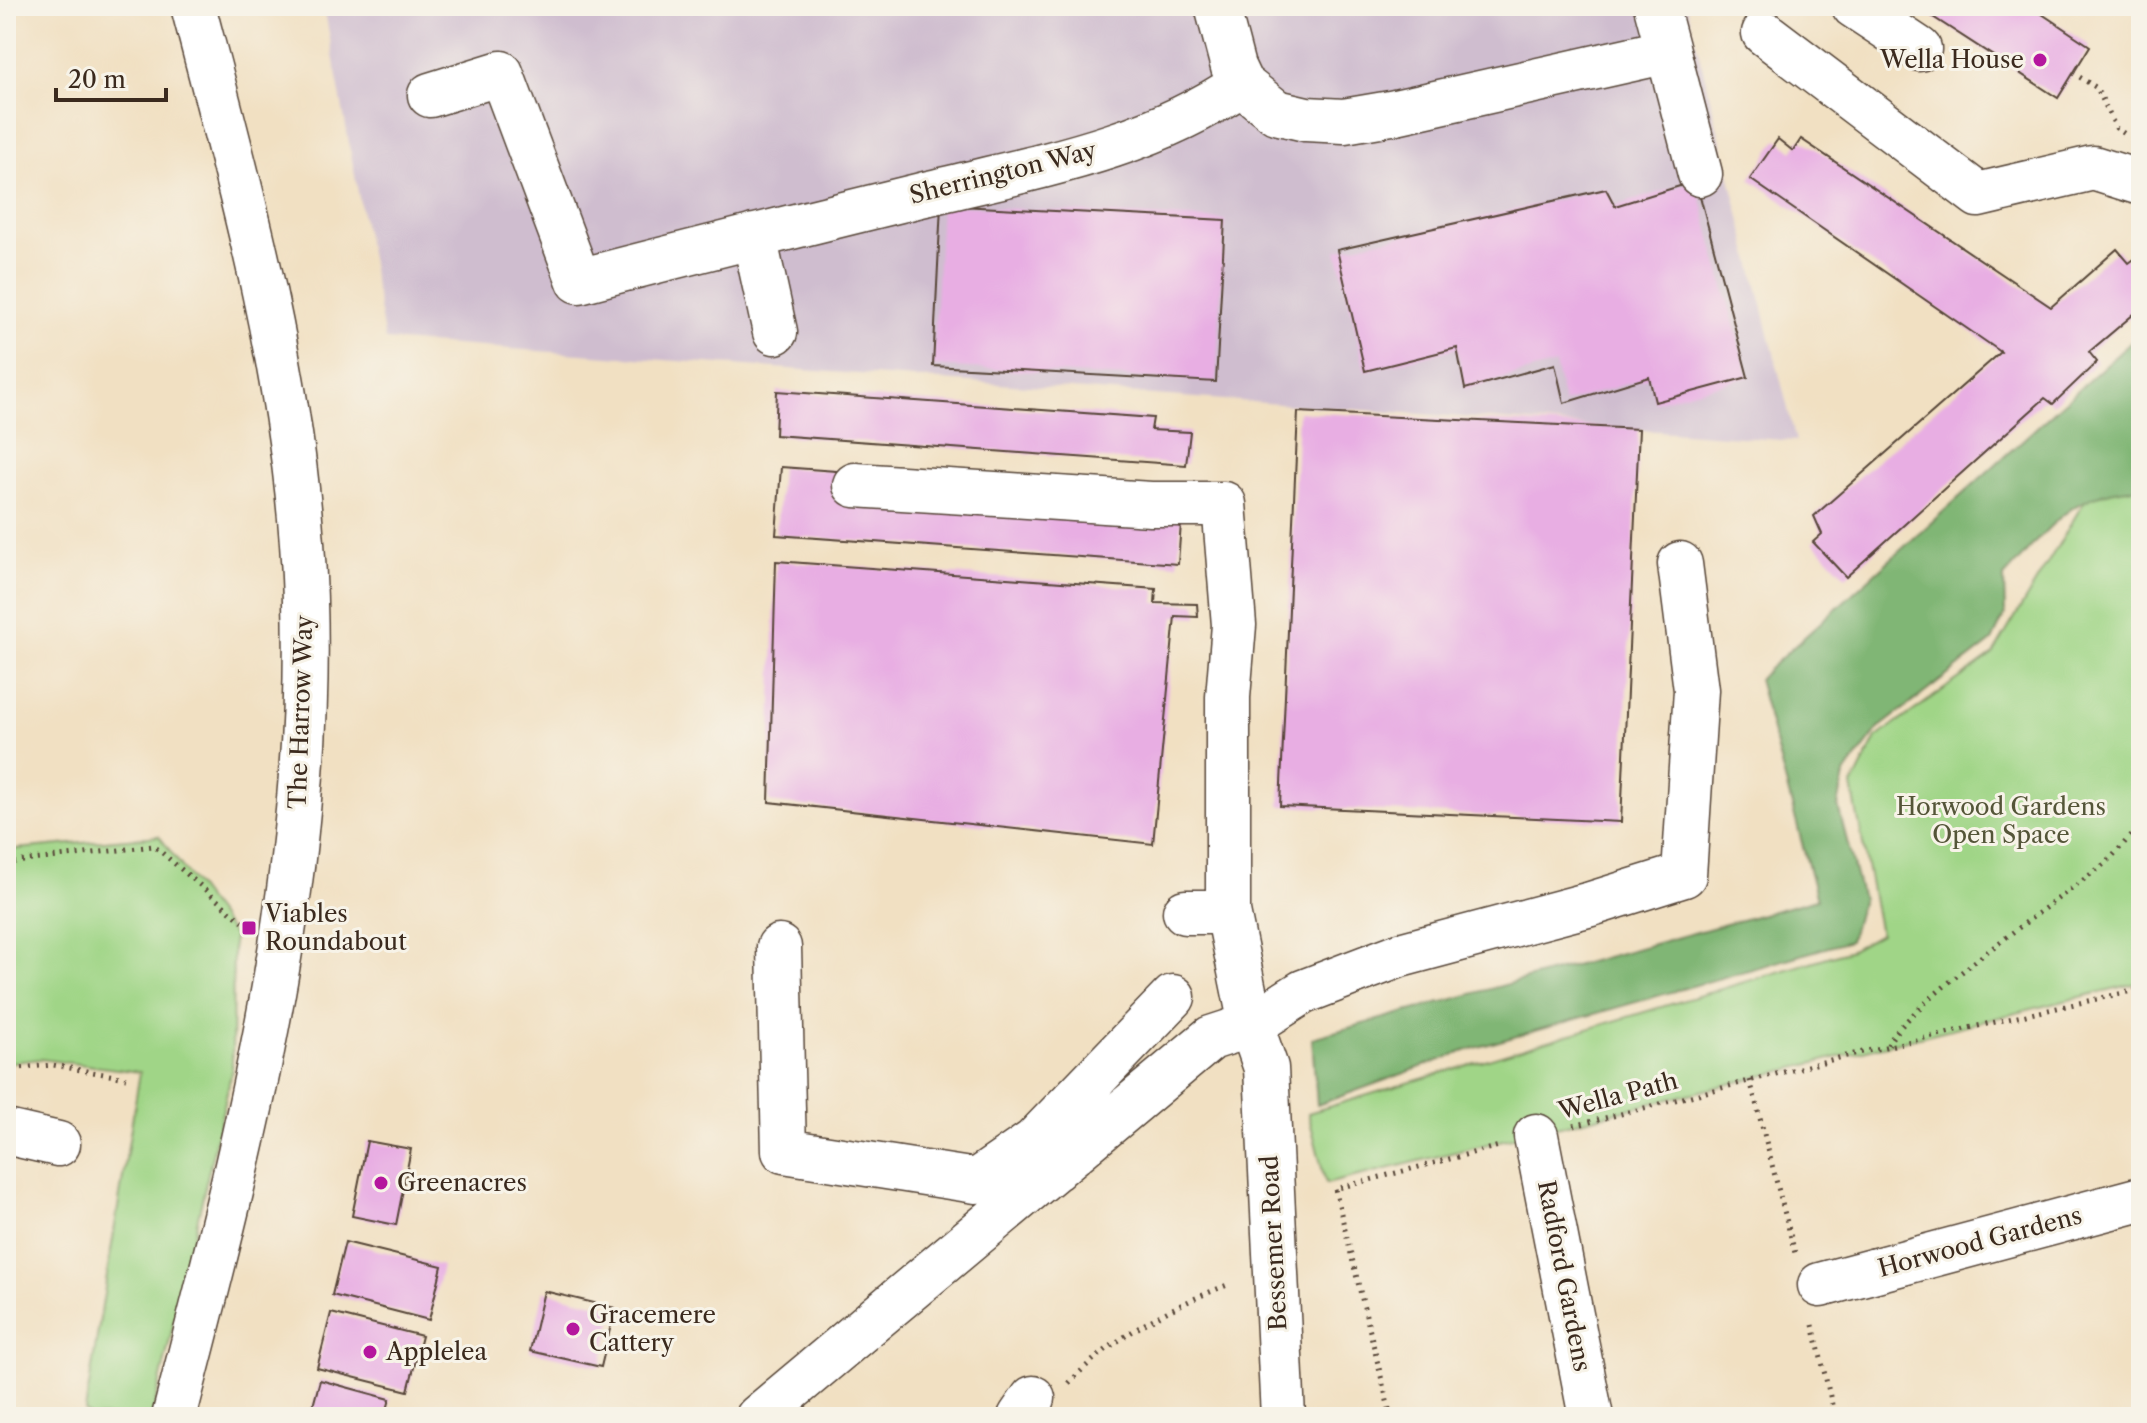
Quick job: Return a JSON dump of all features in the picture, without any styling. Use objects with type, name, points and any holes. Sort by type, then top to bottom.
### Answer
[{"type":"street","name":"The Harrow Way","points":[[174,1417],[245,1144],[270,1026],[295,854],[306,720],[302,543],[280,381],[259,270],[193,6]]},
{"type":"street","points":[[1217,6],[1233,67],[1241,84],[1276,112],[1306,119],[1344,121],[1668,51]]},
{"type":"street","points":[[1656,6],[1700,174]]},
{"type":"street","points":[[1854,6],[1919,49]]},
{"type":"street","points":[[1764,33],[1978,195],[2093,168],[2141,183]]},
{"type":"street","name":"Sherrington Way","points":[[430,95],[501,73],[579,281],[1039,169],[1166,125],[1214,103],[1241,84]]},
{"type":"street","points":[[754,236],[775,332]]},
{"type":"street","name":"Bessemer Road","points":[[855,485],[1151,504],[1224,504],[1234,625],[1228,697],[1228,912],[1251,1025],[1266,1068],[1283,1417]]},
{"type":"street","points":[[758,1417],[1044,1155],[1211,1038],[1251,1025],[1303,992],[1400,955],[1591,904],[1684,875],[1696,690],[1680,564]]},
{"type":"street","points":[[1185,912],[1228,912]]},
{"type":"street","points":[[779,947],[784,1151],[976,1181],[1044,1155],[1173,997]]},
{"type":"street","points":[[6,1132],[58,1144]]},
{"type":"street","name":"Radford Gardens","points":[[1536,1136],[1591,1417]]},
{"type":"street","name":"Horwood Gardens","points":[[1809,1287],[2141,1199]]},
{"type":"path","points":[[2073,73],[2097,88],[2116,128],[2129,137]]},
{"type":"path","points":[[1888,1046],[1905,1022],[2009,936],[2101,867],[2141,824]]},
{"type":"path","points":[[6,863],[154,846],[249,928]]},
{"type":"path","name":"Wella Path","points":[[1391,1417],[1335,1189],[1750,1080],[2141,989]]},
{"type":"path","points":[[6,1069],[53,1065],[126,1078]]},
{"type":"path","points":[[1750,1080],[1809,1287],[1835,1417]]},
{"type":"path","points":[[1037,1403],[1087,1364],[1184,1301],[1230,1284]]},
{"type":"shaded area","points":[[324,6],[1687,6],[1796,441],[385,340]]},
{"type":"green space","points":[[2141,333],[2141,488],[2096,496],[2063,515],[2049,528],[2004,577],[2005,614],[1992,641],[1880,727],[1844,775],[1838,806],[1862,899],[1850,941],[1468,1050],[1317,1105],[1312,1038],[1817,899],[1758,679]]},
{"type":"green space","name":"Horwood Gardens Open Space","points":[[2141,451],[2141,982],[1326,1184],[1308,1113],[1851,950],[1880,934],[1852,786],[1876,738],[1993,654],[2090,492]]},
{"type":"green space","points":[[159,836],[233,935],[232,1070],[152,1417],[90,1417],[85,1411],[140,1072],[40,1059],[6,1063],[6,850]]},
{"type":"building","name":"Wella House","points":[[1916,6],[2030,6],[2090,46],[2058,98]]},
{"type":"building","points":[[1778,139],[1793,151],[1801,139],[2051,307],[2117,249],[2129,263],[2141,254],[2141,308],[2089,352],[2097,362],[2053,404],[2045,398],[1846,577],[1813,542],[1822,534],[1814,516],[2001,352],[1750,179]]},
{"type":"building","points":[[1696,181],[1748,377],[1655,402],[1649,377],[1564,403],[1555,364],[1465,389],[1457,348],[1365,371],[1337,250],[1606,189],[1615,206]]},
{"type":"building","points":[[941,205],[1225,220],[1216,382],[933,366]]},
{"type":"building","points":[[777,391],[1153,418],[1151,430],[1190,432],[1186,465],[775,435]]},
{"type":"building","points":[[1298,412],[1639,429],[1621,822],[1280,806]]},
{"type":"building","points":[[781,467],[1183,496],[1178,564],[776,535]]},
{"type":"building","points":[[776,561],[1156,589],[1155,603],[1197,604],[1198,617],[1175,616],[1153,844],[769,802]]},
{"type":"building","name":"Greenacres","points":[[367,1141],[411,1149],[396,1225],[352,1216]]},
{"type":"building","points":[[345,1242],[442,1266],[429,1320],[332,1295]]},
{"type":"building","name":"Gracemere Cattery","points":[[544,1291],[615,1308],[601,1367],[530,1351]]},
{"type":"building","name":"Applelea","points":[[331,1313],[422,1336],[408,1391],[317,1368]]},
{"type":"building","points":[[320,1380],[390,1399],[385,1417],[310,1417]]},
{"type":"place","name":"Wella House","points":[[2040,60]]},
{"type":"place","name":"Viables Roundabout","points":[[249,928]]},
{"type":"place","name":"Greenacres","points":[[381,1183]]},
{"type":"place","name":"Gracemere Cattery","points":[[573,1329]]},
{"type":"place","name":"Applelea","points":[[370,1352]]}]
